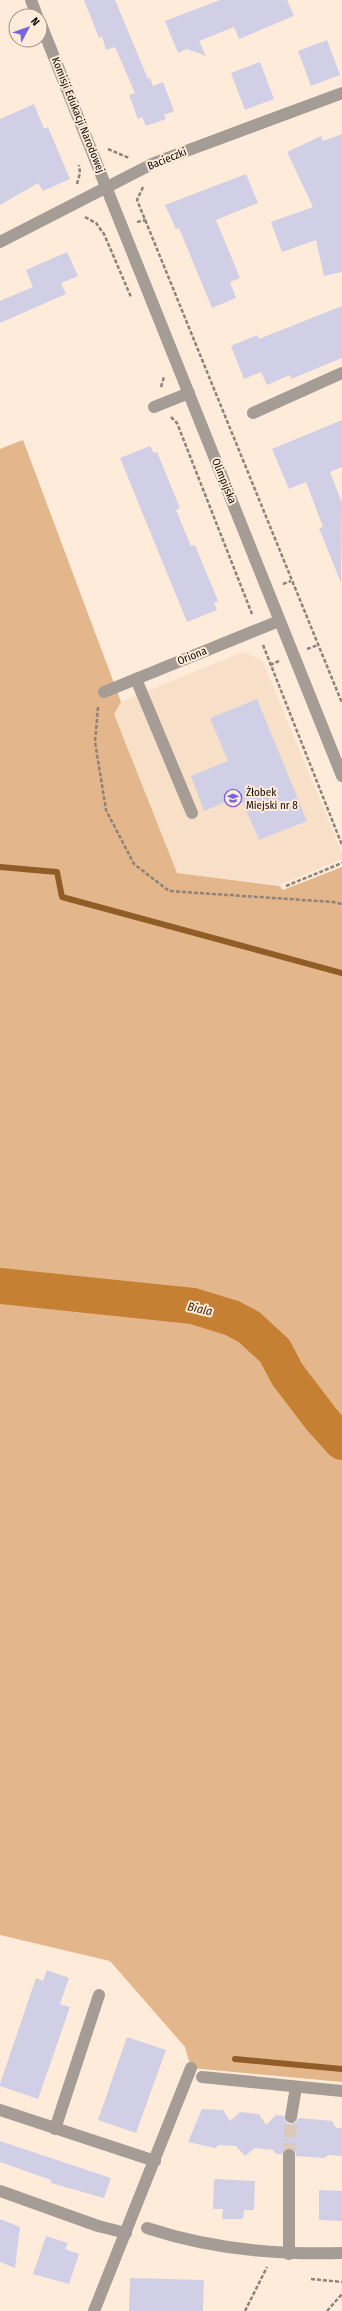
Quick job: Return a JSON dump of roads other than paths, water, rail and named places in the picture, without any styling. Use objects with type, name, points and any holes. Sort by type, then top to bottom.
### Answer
[{"type":"street","name":"Komisji Edukacji Narodowej","points":[[48,42],[106,186]]},
{"type":"street","name":"Bacieczki","points":[[0,242],[106,186],[154,163],[342,93]]},
{"type":"street","name":"Olimpijska","points":[[106,186],[342,776]]},
{"type":"street","points":[[253,413],[342,373]]},
{"type":"street","points":[[154,407],[189,393]]},
{"type":"street","name":"Oriona","points":[[104,692],[279,621]]},
{"type":"street","points":[[136,679],[192,813]]},
{"type":"street","points":[[55,2129],[99,1995]]},
{"type":"street","points":[[94,2311],[191,2068]]},
{"type":"street","points":[[202,2077],[342,2091]]},
{"type":"street","points":[[291,2117],[296,2087]]},
{"type":"street","points":[[0,2110],[155,2161]]},
{"type":"street","points":[[289,2155],[289,2254]]},
{"type":"street","points":[[0,2191],[98,2226],[126,2232]]},
{"type":"street","points":[[147,2228],[167,2235],[231,2249],[289,2254],[342,2253]]},
{"type":"waterway","points":[[0,867],[57,872],[62,897],[342,973]]},
{"type":"waterway","name":"Biala","points":[[0,1286],[193,1306],[232,1318],[249,1327],[275,1351],[287,1374],[322,1420],[342,1442]]},
{"type":"waterway","points":[[235,2059],[342,2069]]},
{"type":"tunnel","points":[[289,2155],[291,2117]]},
{"type":"place","name":"Żłobek Miejski nr 8","points":[[233,798]]}]
